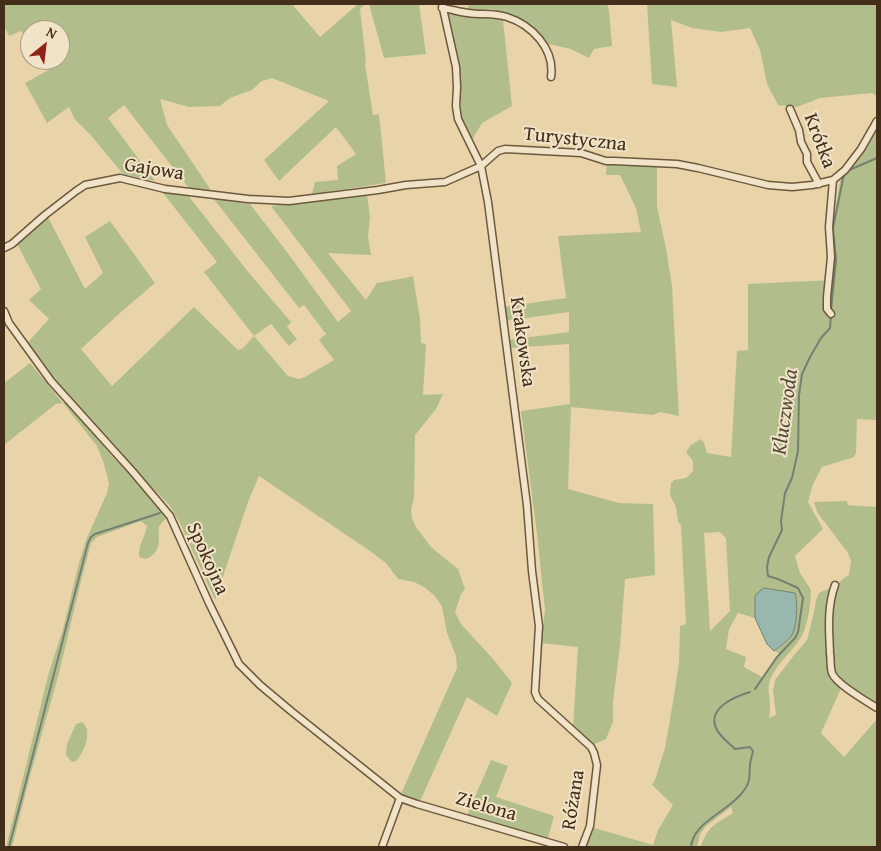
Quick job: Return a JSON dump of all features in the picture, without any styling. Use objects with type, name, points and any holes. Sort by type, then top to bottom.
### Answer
[{"type":"street","points":[[442,6],[467,13],[505,16],[527,26],[546,48],[552,68],[551,77]]},
{"type":"street","name":"Krakowska","points":[[442,6],[456,67],[458,120],[481,166],[488,202],[528,505],[532,571],[539,626],[535,692]]},
{"type":"street","name":"Krótka","points":[[790,109],[799,130],[807,162],[818,184]]},
{"type":"street","points":[[831,314],[827,309],[827,303],[831,257],[829,227],[833,180],[845,170],[861,149],[877,121]]},
{"type":"street","name":"Turystyczna","points":[[291,201],[406,185],[445,182],[481,166],[498,151],[506,149],[581,152],[614,162],[687,166],[768,185],[792,187],[833,180]]},
{"type":"street","name":"Gajowa","points":[[4,248],[12,244],[80,188],[120,178],[165,189],[291,201]]},
{"type":"street","name":"Spokojna","points":[[4,311],[9,322],[51,381],[170,516],[239,664],[290,711],[400,798]]},
{"type":"street","points":[[835,585],[832,592],[828,630],[833,678],[877,708]]},
{"type":"street","name":"Różana","points":[[535,692],[538,699],[591,747],[594,753],[597,765],[590,826],[582,847]]},
{"type":"street","points":[[382,847],[400,798]]},
{"type":"street","name":"Zielona","points":[[400,798],[564,847]]},
{"type":"green space","points":[[4,4],[292,4],[320,37],[358,4],[365,4],[360,9],[365,64],[373,115],[379,114],[386,183],[312,194],[315,182],[338,180],[337,166],[356,154],[336,127],[279,181],[264,160],[329,101],[272,78],[262,81],[252,90],[230,98],[220,106],[189,107],[160,99],[167,125],[211,190],[189,188],[124,105],[108,118],[155,181],[123,174],[89,133],[75,120],[69,107],[47,123],[25,83],[48,70],[70,70],[70,20],[20,20],[20,31],[9,36],[4,26]]},
{"type":"green space","points":[[369,4],[419,4],[426,54],[384,58]]},
{"type":"green space","points":[[469,4],[607,4],[612,46],[594,49],[589,58],[571,49],[549,44],[526,24],[467,11]]},
{"type":"green space","points":[[647,4],[877,4],[877,96],[872,93],[820,98],[797,107],[778,105],[767,84],[760,50],[750,28],[721,32],[692,28],[671,20],[677,87],[652,84]]},
{"type":"green space","points":[[445,12],[503,20],[512,106],[482,123],[472,140],[461,115],[458,60]]},
{"type":"green space","points":[[877,124],[877,420],[857,419],[856,453],[854,457],[822,467],[813,484],[808,502],[823,529],[795,556],[800,573],[811,590],[808,615],[803,634],[776,668],[770,680],[769,718],[776,715],[773,691],[775,680],[807,640],[819,593],[835,586],[849,575],[851,561],[848,553],[817,512],[814,502],[847,501],[848,505],[877,507],[877,706],[843,684],[821,733],[844,757],[877,719],[877,847],[701,847],[709,830],[733,813],[731,807],[706,826],[700,834],[697,847],[584,847],[591,827],[653,845],[658,830],[673,805],[652,785],[665,748],[679,663],[680,626],[686,624],[681,525],[678,522],[676,507],[670,495],[671,483],[674,480],[686,478],[693,471],[693,461],[686,452],[691,445],[701,439],[707,453],[731,457],[737,351],[748,350],[748,284],[832,280],[834,255],[832,228],[841,176]],"holes":[[[720,532],[726,538],[730,611],[710,631],[704,533]],[[795,593],[796,614],[794,632],[789,639],[774,651],[779,653],[762,677],[744,667],[746,657],[726,649],[729,629],[738,613],[755,618],[755,596]]]},
{"type":"green space","points":[[607,163],[657,166],[657,207],[672,286],[679,416],[660,412],[653,415],[571,407],[568,489],[619,503],[653,504],[655,575],[625,579],[620,646],[613,702],[613,722],[606,739],[592,745],[573,727],[578,647],[541,643],[545,610],[521,411],[570,404],[569,344],[509,348],[509,340],[569,332],[569,312],[505,321],[503,307],[566,298],[558,236],[641,232],[636,208],[620,175],[606,175]]},
{"type":"green space","points":[[160,189],[187,194],[249,273],[291,322],[287,327],[297,339],[289,346],[271,324],[254,336],[204,272],[217,262]]},
{"type":"green space","points":[[367,194],[370,217],[368,237],[371,255],[328,253],[366,300],[377,283],[413,276],[420,319],[421,343],[426,344],[423,395],[443,394],[436,409],[415,435],[412,518],[416,527],[431,547],[458,569],[465,589],[461,594],[455,612],[461,624],[512,683],[497,716],[467,697],[420,801],[401,794],[457,668],[456,656],[447,633],[442,606],[434,595],[424,587],[414,582],[398,579],[386,563],[370,551],[259,476],[248,502],[215,600],[180,523],[170,506],[131,466],[52,377],[28,342],[49,319],[29,300],[41,289],[17,244],[48,217],[85,289],[103,273],[85,237],[110,221],[155,283],[81,349],[112,386],[194,307],[238,350],[243,348],[254,336],[288,376],[299,379],[305,377],[334,360],[319,340],[326,334],[304,305],[299,308],[213,198],[250,204],[338,322],[351,311],[271,206]]},
{"type":"green space","points":[[30,363],[63,403],[56,404],[4,445],[4,383]]},
{"type":"green space","points":[[67,402],[111,455],[150,495],[168,517],[159,527],[159,543],[156,552],[146,559],[139,557],[147,526],[141,521],[97,537],[91,543],[59,673],[12,847],[6,847],[49,672],[63,629],[79,563],[86,540],[107,493],[109,483],[97,446],[63,403]]},
{"type":"green space","points":[[82,722],[87,729],[86,742],[79,758],[72,762],[66,755],[67,744],[76,724]]},
{"type":"green space","points":[[491,760],[508,766],[496,797],[554,816],[548,838],[467,815]]},
{"type":"water","points":[[764,588],[795,593],[796,597],[794,632],[789,639],[774,651],[767,644],[755,618],[755,596]]},
{"type":"waterway","name":"Kluczwoda","points":[[847,171],[877,158]]},
{"type":"waterway","name":"Kluczwoda","points":[[831,310],[836,260],[833,228],[844,174]]},
{"type":"waterway","name":"Kluczwoda","points":[[755,689],[777,657],[795,638],[798,632],[803,598],[798,588],[768,576],[767,567],[769,557],[782,530],[781,521],[785,493],[792,478],[798,451],[799,395],[802,374],[821,338],[830,328],[831,315]]},
{"type":"waterway","points":[[9,847],[88,543],[95,534],[160,513]]},
{"type":"waterway","name":"Kluczwoda","points":[[691,847],[693,838],[698,830],[739,797],[748,783],[753,751],[750,747],[735,749],[720,734],[714,721],[716,714],[724,704],[750,692]]}]
